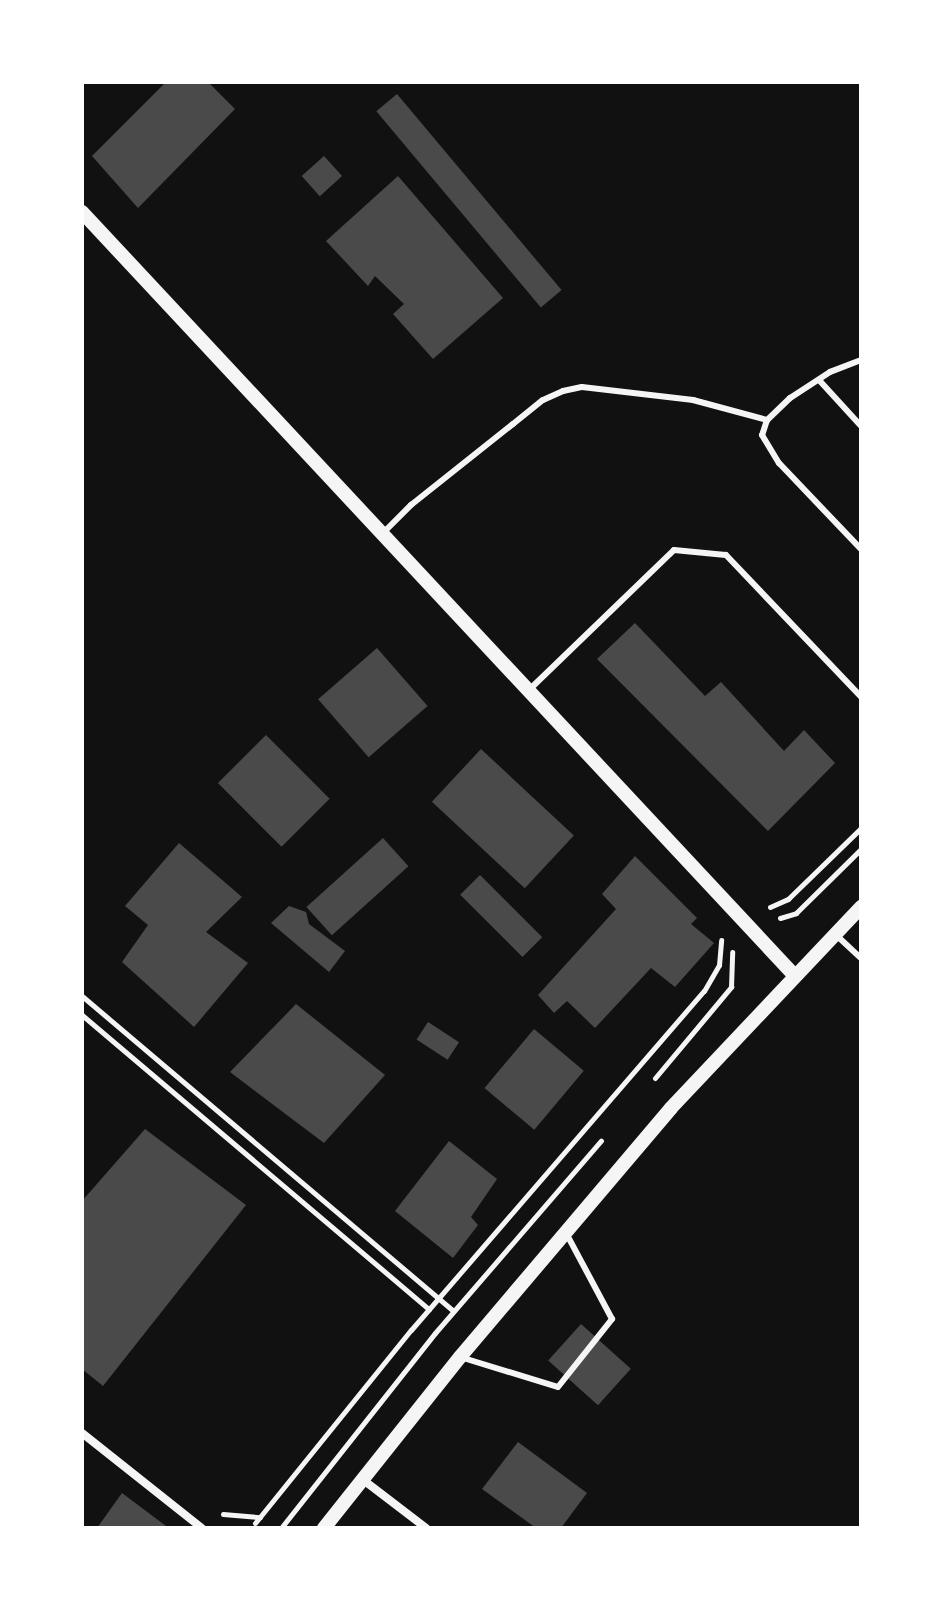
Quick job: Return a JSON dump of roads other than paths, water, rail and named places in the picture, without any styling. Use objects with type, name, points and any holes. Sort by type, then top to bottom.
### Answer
[{"type":"street","points":[[82,212],[795,976]]},
{"type":"street","points":[[324,1528],[460,1357],[671,1108],[861,907]]},
{"type":"street","points":[[82,1433],[202,1528]]},
{"type":"street","points":[[362,1479],[426,1528]]},
{"type":"lane","points":[[861,360],[790,398],[767,420],[762,435],[771,453],[861,549]]},
{"type":"lane","points":[[819,380],[861,426]]},
{"type":"lane","points":[[383,533],[411,505],[523,416],[563,391],[582,387],[693,400],[767,420]]},
{"type":"lane","points":[[528,691],[674,550],[726,555],[861,697]]},
{"type":"lane","points":[[835,934],[861,958]]},
{"type":"lane","points":[[460,1357],[558,1387],[612,1319],[566,1233]]}]
